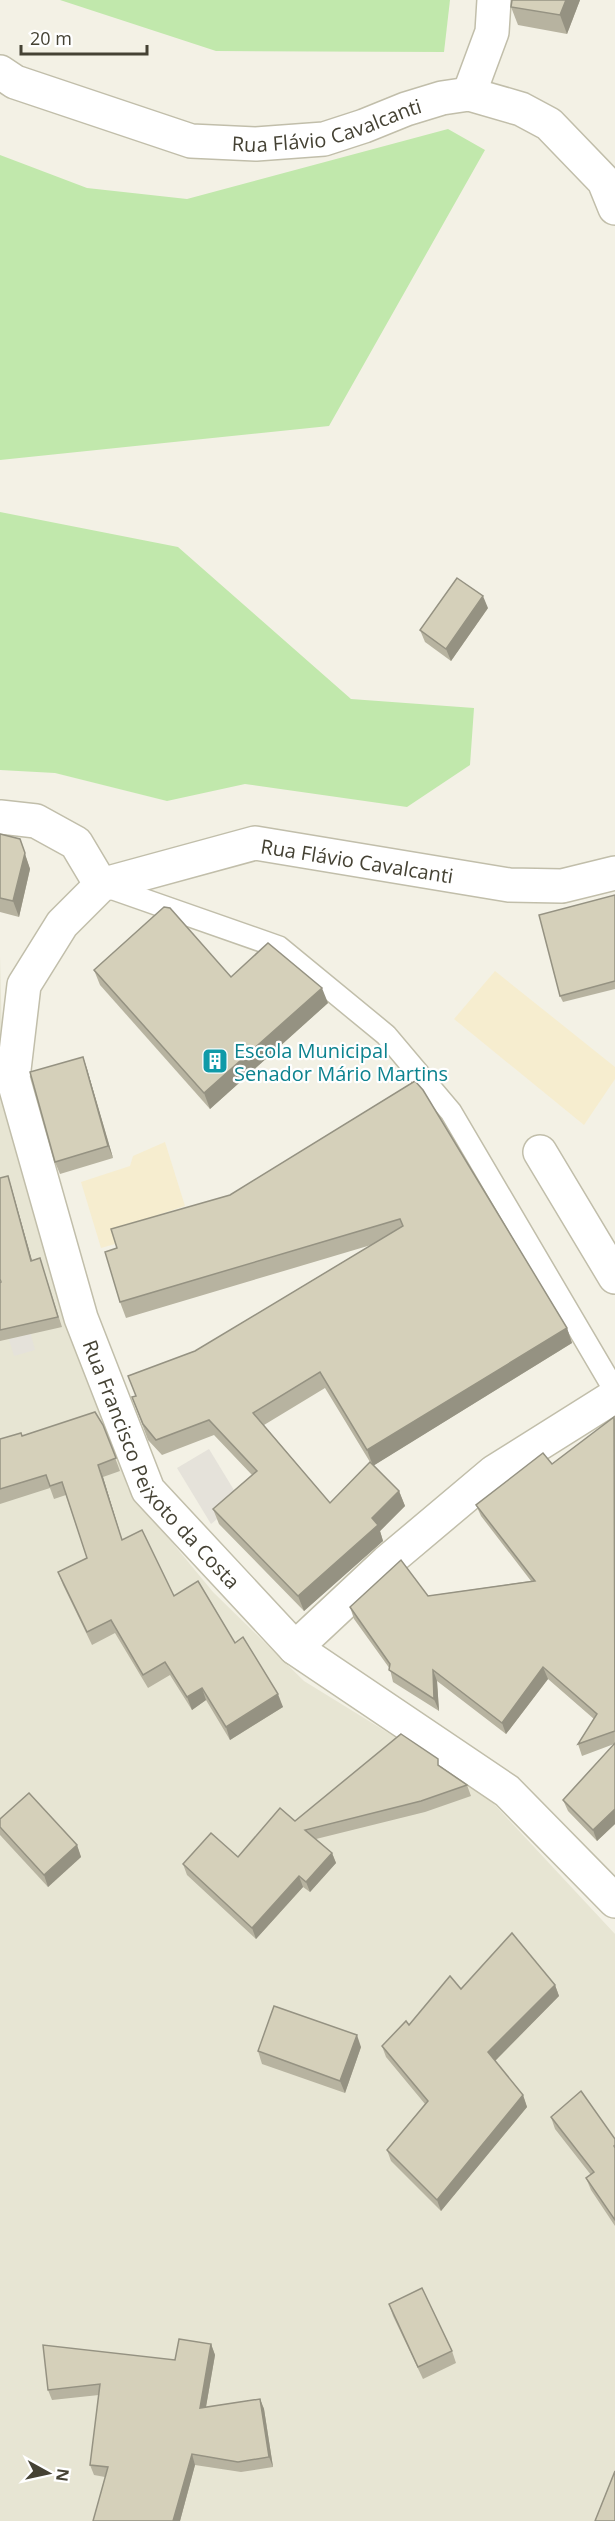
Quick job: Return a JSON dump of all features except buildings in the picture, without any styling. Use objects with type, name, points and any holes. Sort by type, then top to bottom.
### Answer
[{"type":"street","points":[[469,94],[492,32],[494,0]]},
{"type":"street","name":"Rua Flávio Cavalcanti","points":[[0,72],[15,82],[191,141],[256,144],[324,139],[415,106],[442,98],[469,94],[520,109],[549,124],[604,181],[615,208]]},
{"type":"street","points":[[0,818],[36,821],[76,843],[101,885]]},
{"type":"street","name":"Rua Flávio Cavalcanti","points":[[101,885],[255,843],[509,885],[562,886],[615,873]]},
{"type":"street","name":"Rua Francisco Peixoto da Costa","points":[[101,885],[62,924],[24,985],[13,1078],[81,1318],[148,1490],[295,1648],[507,1791],[615,1901]]},
{"type":"street","points":[[540,1152],[615,1277]]},
{"type":"street","points":[[295,1648],[387,1562],[494,1472],[615,1396]]},
{"type":"lane","points":[[101,885],[279,947],[386,1035],[451,1112],[615,1391]]},
{"type":"shaded area","points":[[0,956],[3,1078],[128,1489],[213,1592],[304,1681],[481,1790],[615,1934],[615,2521],[0,2521]]},
{"type":"shaded area","points":[[495,971],[615,1067],[615,1079],[584,1125],[454,1019]]},
{"type":"shaded area","points":[[165,1142],[185,1206],[158,1215],[161,1231],[101,1248],[81,1182],[130,1166],[133,1156]]},
{"type":"shaded area","points":[[0,1309],[30,1331],[35,1350],[14,1356]]},
{"type":"shaded area","points":[[209,1449],[240,1500],[211,1524],[177,1468]]},
{"type":"green space","points":[[60,0],[450,0],[444,52],[216,51]]},
{"type":"green space","points":[[448,129],[485,150],[329,426],[0,460],[0,155],[87,188],[187,199]]},
{"type":"green space","points":[[0,512],[178,547],[351,699],[474,708],[470,765],[407,807],[245,784],[167,801],[55,773],[0,770]]},
{"type":"place","name":"Escola Municipal Senador Mário Martins","points":[[215,1061]]}]
